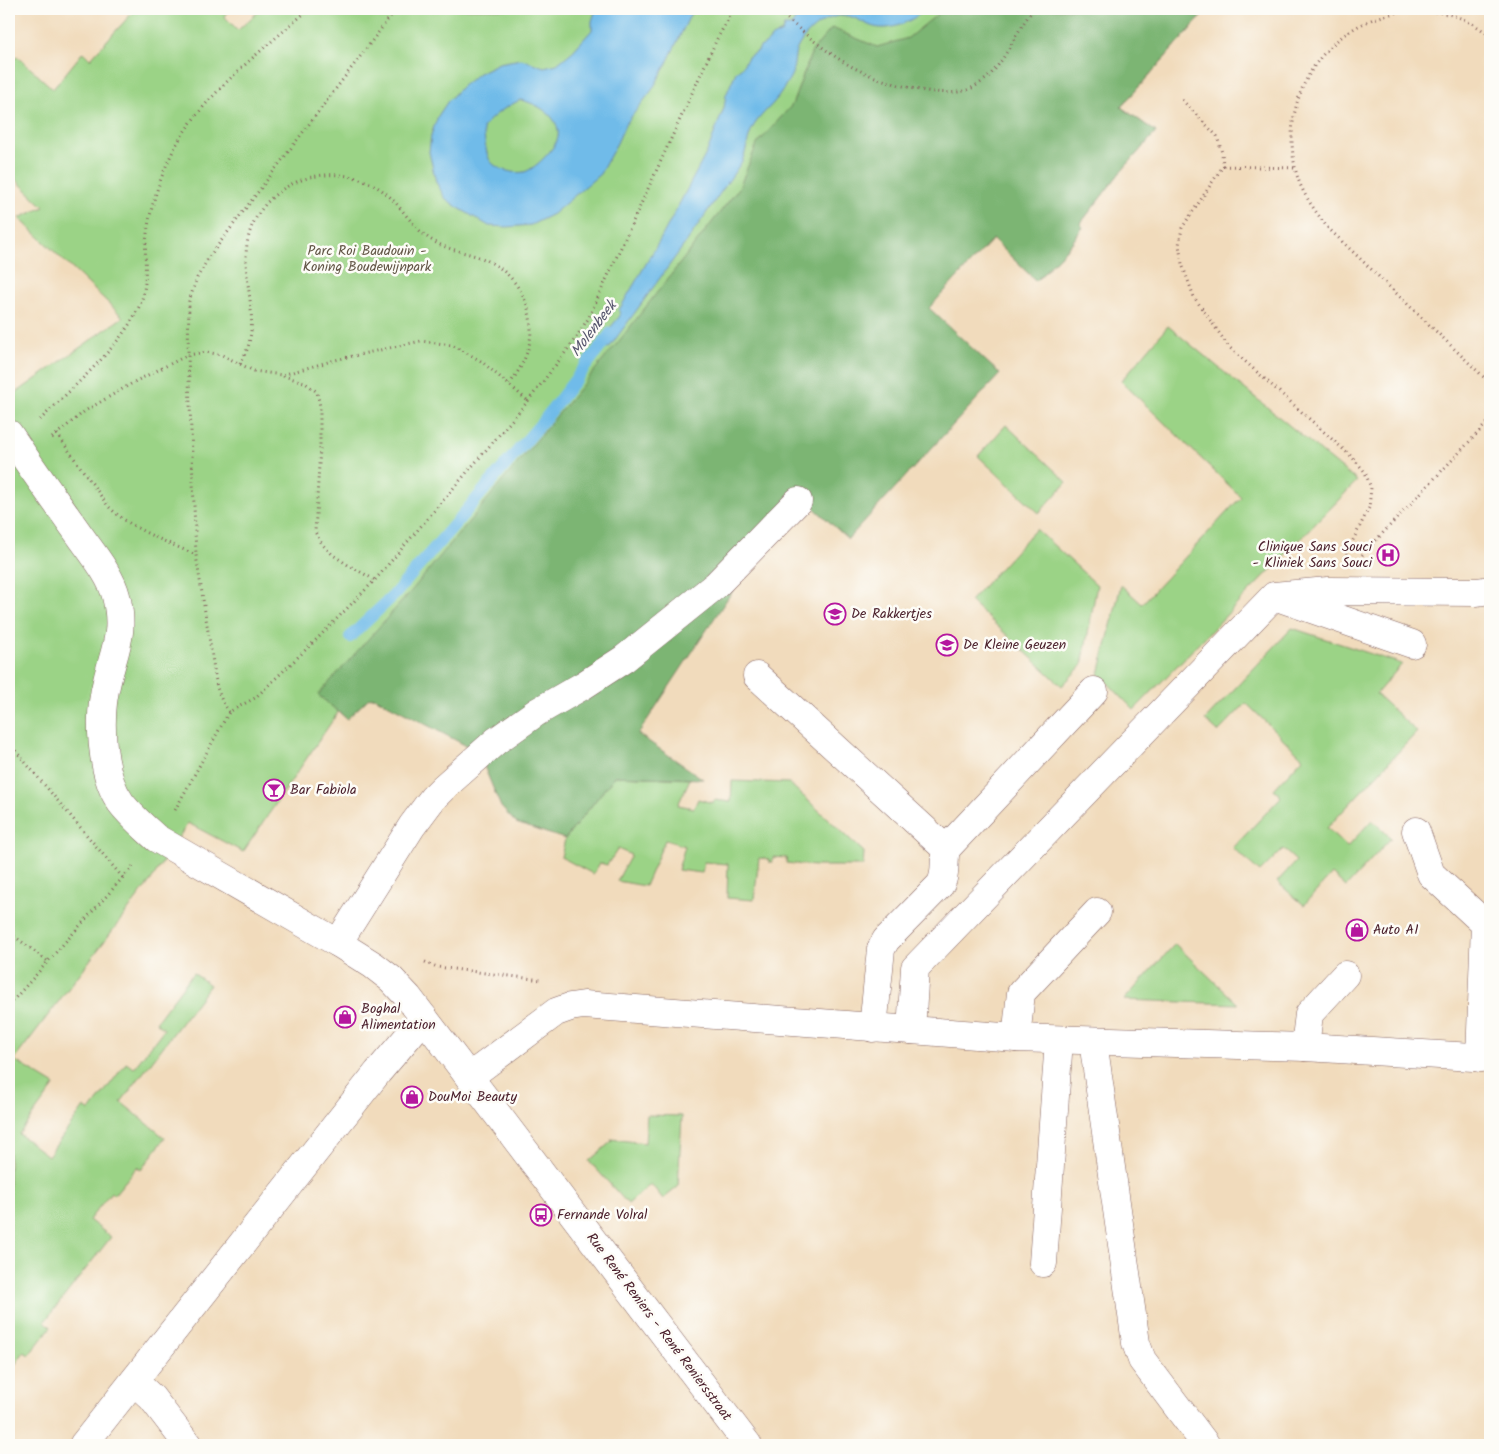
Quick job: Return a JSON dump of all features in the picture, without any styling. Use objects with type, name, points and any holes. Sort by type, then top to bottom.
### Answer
[{"type":"street","name":"Rue René Reniers - René Reniersstraat","points":[[12,440],[101,566],[115,593],[120,617],[118,645],[106,682],[102,714],[106,768],[120,802],[137,822],[156,838],[338,943],[391,979],[408,997],[470,1077],[748,1445]]},
{"type":"street","points":[[338,943],[412,826],[433,798],[444,787],[496,741],[537,712],[584,685],[624,658],[716,585],[798,501]]},
{"type":"street","points":[[911,1030],[915,968],[1274,596],[1328,591],[1477,592],[1490,590]]},
{"type":"street","points":[[1274,596],[1412,644]]},
{"type":"street","points":[[757,676],[946,849]]},
{"type":"street","points":[[873,1028],[881,949],[886,940],[944,878],[946,849],[1094,691]]},
{"type":"street","points":[[470,1077],[556,1012],[584,1005],[1016,1038],[1305,1047],[1485,1058],[1485,924],[1431,874],[1416,832]]},
{"type":"street","points":[[1016,1038],[1021,993],[1096,912]]},
{"type":"street","points":[[1305,1047],[1309,1014],[1345,976]]},
{"type":"street","points":[[83,1445],[378,1072],[424,1018]]},
{"type":"street","points":[[1043,1263],[1059,1040]]},
{"type":"street","points":[[1094,1041],[1136,1343],[1142,1360],[1206,1445]]},
{"type":"street","points":[[134,1381],[152,1398],[188,1445]]},
{"type":"path","points":[[12,440],[117,342],[131,321],[141,302],[145,284],[146,242],[155,197],[174,150],[196,117],[223,86],[309,9]]},
{"type":"path","points":[[229,712],[217,688],[196,555],[188,355],[189,300],[201,271],[215,250],[396,9]]},
{"type":"path","points":[[171,817],[229,712],[255,698],[375,580],[528,400],[571,345],[588,319],[717,39],[734,9]]},
{"type":"path","points":[[776,9],[850,66],[886,81],[934,93],[967,90],[985,79],[997,67],[1024,20],[1034,9]]},
{"type":"path","points":[[1490,36],[1462,17],[1435,11],[1404,11],[1374,18],[1352,29],[1331,45],[1307,76],[1295,107],[1291,136],[1295,168],[1309,202],[1327,227],[1490,383]]},
{"type":"path","points":[[1182,100],[1217,136],[1222,153],[1223,166],[1182,228],[1179,245],[1182,264],[1194,297],[1229,347],[1352,458],[1365,472],[1371,488],[1369,508],[1356,530],[1328,591]]},
{"type":"path","points":[[1223,166],[1295,168]]},
{"type":"path","points":[[240,364],[249,344],[251,331],[245,268],[246,251],[249,236],[260,211],[281,190],[305,178],[330,174],[350,176],[365,181],[390,197],[418,229],[431,240],[444,247],[485,259],[512,279],[524,294],[530,320],[531,337],[527,354],[509,385]]},
{"type":"path","points":[[282,375],[335,360],[422,341],[452,345],[481,361],[528,400]]},
{"type":"path","points":[[50,439],[85,411],[136,381],[188,355],[206,352],[222,355],[254,370],[282,375],[304,382],[317,392],[320,406],[320,448],[315,532],[322,544],[333,555],[348,566],[375,580]]},
{"type":"path","points":[[1328,591],[1490,420]]},
{"type":"path","points":[[57,434],[108,506],[116,514],[129,524],[196,555]]},
{"type":"path","points":[[9,743],[123,878]]},
{"type":"path","points":[[9,1005],[137,862]]},
{"type":"path","points":[[9,936],[14,936],[49,962]]},
{"type":"path","points":[[420,959],[437,967],[543,980]]},
{"type":"green space","name":"Parc Roi Baudouin - Koning Boudewijnpark","points":[[133,9],[230,9],[224,16],[238,30],[259,11],[257,9],[1208,9],[1121,107],[1156,132],[1118,175],[1080,224],[1083,227],[1071,244],[1036,281],[842,88],[424,586],[243,852],[188,823],[151,880],[14,1060],[55,1085],[19,1134],[48,1156],[84,1107],[90,1111],[126,1063],[134,1068],[164,1029],[156,1022],[193,973],[210,985],[121,1102],[165,1138],[141,1170],[137,1167],[114,1195],[111,1192],[89,1220],[111,1237],[45,1321],[51,1327],[29,1355],[24,1352],[9,1373],[9,398],[123,317],[19,218],[44,207],[9,173],[9,65],[17,56],[53,89],[83,52],[90,59],[134,11]]},
{"type":"green space","points":[[944,9],[1208,9],[1121,107],[1156,132],[1118,175],[1080,224],[1083,227],[1071,244],[1036,281],[993,239],[929,308],[1000,374],[848,539],[811,505],[739,581],[638,734],[703,779],[615,776],[565,839],[516,823],[501,807],[478,752],[374,697],[369,698],[347,719],[318,695],[412,590],[619,341],[739,188],[757,144],[792,105],[812,51],[832,28],[877,47],[908,38]]},
{"type":"green space","points":[[1168,326],[1357,481],[1134,710],[1099,674],[1121,585],[1142,604],[1241,497],[1121,381]]},
{"type":"green space","points":[[1006,425],[1067,482],[1039,513],[978,456]]},
{"type":"green space","points":[[1036,529],[1097,585],[1082,665],[1062,686],[970,601]]},
{"type":"green space","points":[[1292,628],[1402,664],[1376,694],[1417,732],[1327,828],[1347,847],[1372,820],[1391,838],[1346,887],[1332,874],[1304,905],[1277,882],[1296,861],[1283,849],[1260,872],[1233,848],[1281,797],[1274,789],[1303,758],[1246,703],[1218,732],[1205,720]]},
{"type":"green space","points":[[615,776],[690,779],[678,805],[694,808],[698,799],[713,803],[714,800],[731,802],[732,781],[789,783],[864,852],[863,866],[815,866],[786,863],[787,858],[773,857],[772,862],[769,862],[769,859],[759,858],[754,900],[727,898],[728,864],[704,862],[702,873],[678,870],[685,846],[665,840],[645,886],[617,881],[631,855],[618,849],[607,865],[600,863],[593,874],[561,857],[565,839]]},
{"type":"green space","points":[[1175,944],[1238,1004],[1124,1000]]},
{"type":"green space","points":[[647,1115],[682,1116],[678,1187],[663,1199],[651,1184],[628,1204],[589,1161],[612,1141],[611,1139],[645,1143]]},
{"type":"water","points":[[596,9],[693,9],[665,67],[652,90],[625,125],[600,174],[553,214],[531,225],[489,226],[445,198],[436,182],[429,152],[431,135],[438,116],[448,101],[461,87],[479,73],[499,63],[521,59],[544,67],[557,64],[573,51],[592,30],[592,21]],"holes":[[[520,100],[534,104],[552,117],[556,123],[558,137],[549,152],[533,167],[524,172],[506,171],[494,165],[489,159],[483,128],[495,115],[504,109]]]},
{"type":"water","points":[[803,9],[927,9],[900,25],[886,28],[871,26],[850,17],[833,17],[819,24],[806,35],[795,55],[793,71],[789,80],[779,96],[754,126],[741,163],[609,348],[601,346],[598,342],[620,316],[619,310],[660,240],[707,152],[724,108],[726,95],[736,72],[742,67],[748,57],[758,51],[772,37],[782,32],[784,26],[791,26]]},
{"type":"waterway","name":"Molenbeek","points":[[350,637],[394,595],[545,419],[611,333]]},
{"type":"place","name":"Clinique Sans Souci - Kliniek Sans Souci","points":[[1388,555]]},
{"type":"place","name":"De Rakkertjes","points":[[835,614]]},
{"type":"place","name":"De Kleine Geuzen","points":[[947,645]]},
{"type":"place","name":"Bar Fabiola","points":[[274,790]]},
{"type":"place","name":"Auto AI","points":[[1357,930]]},
{"type":"place","name":"Boghal Alimentation","points":[[345,1017]]},
{"type":"place","name":"DouMoi Beauty","points":[[412,1097]]},
{"type":"place","name":"Fernande Volral","points":[[541,1215]]}]
